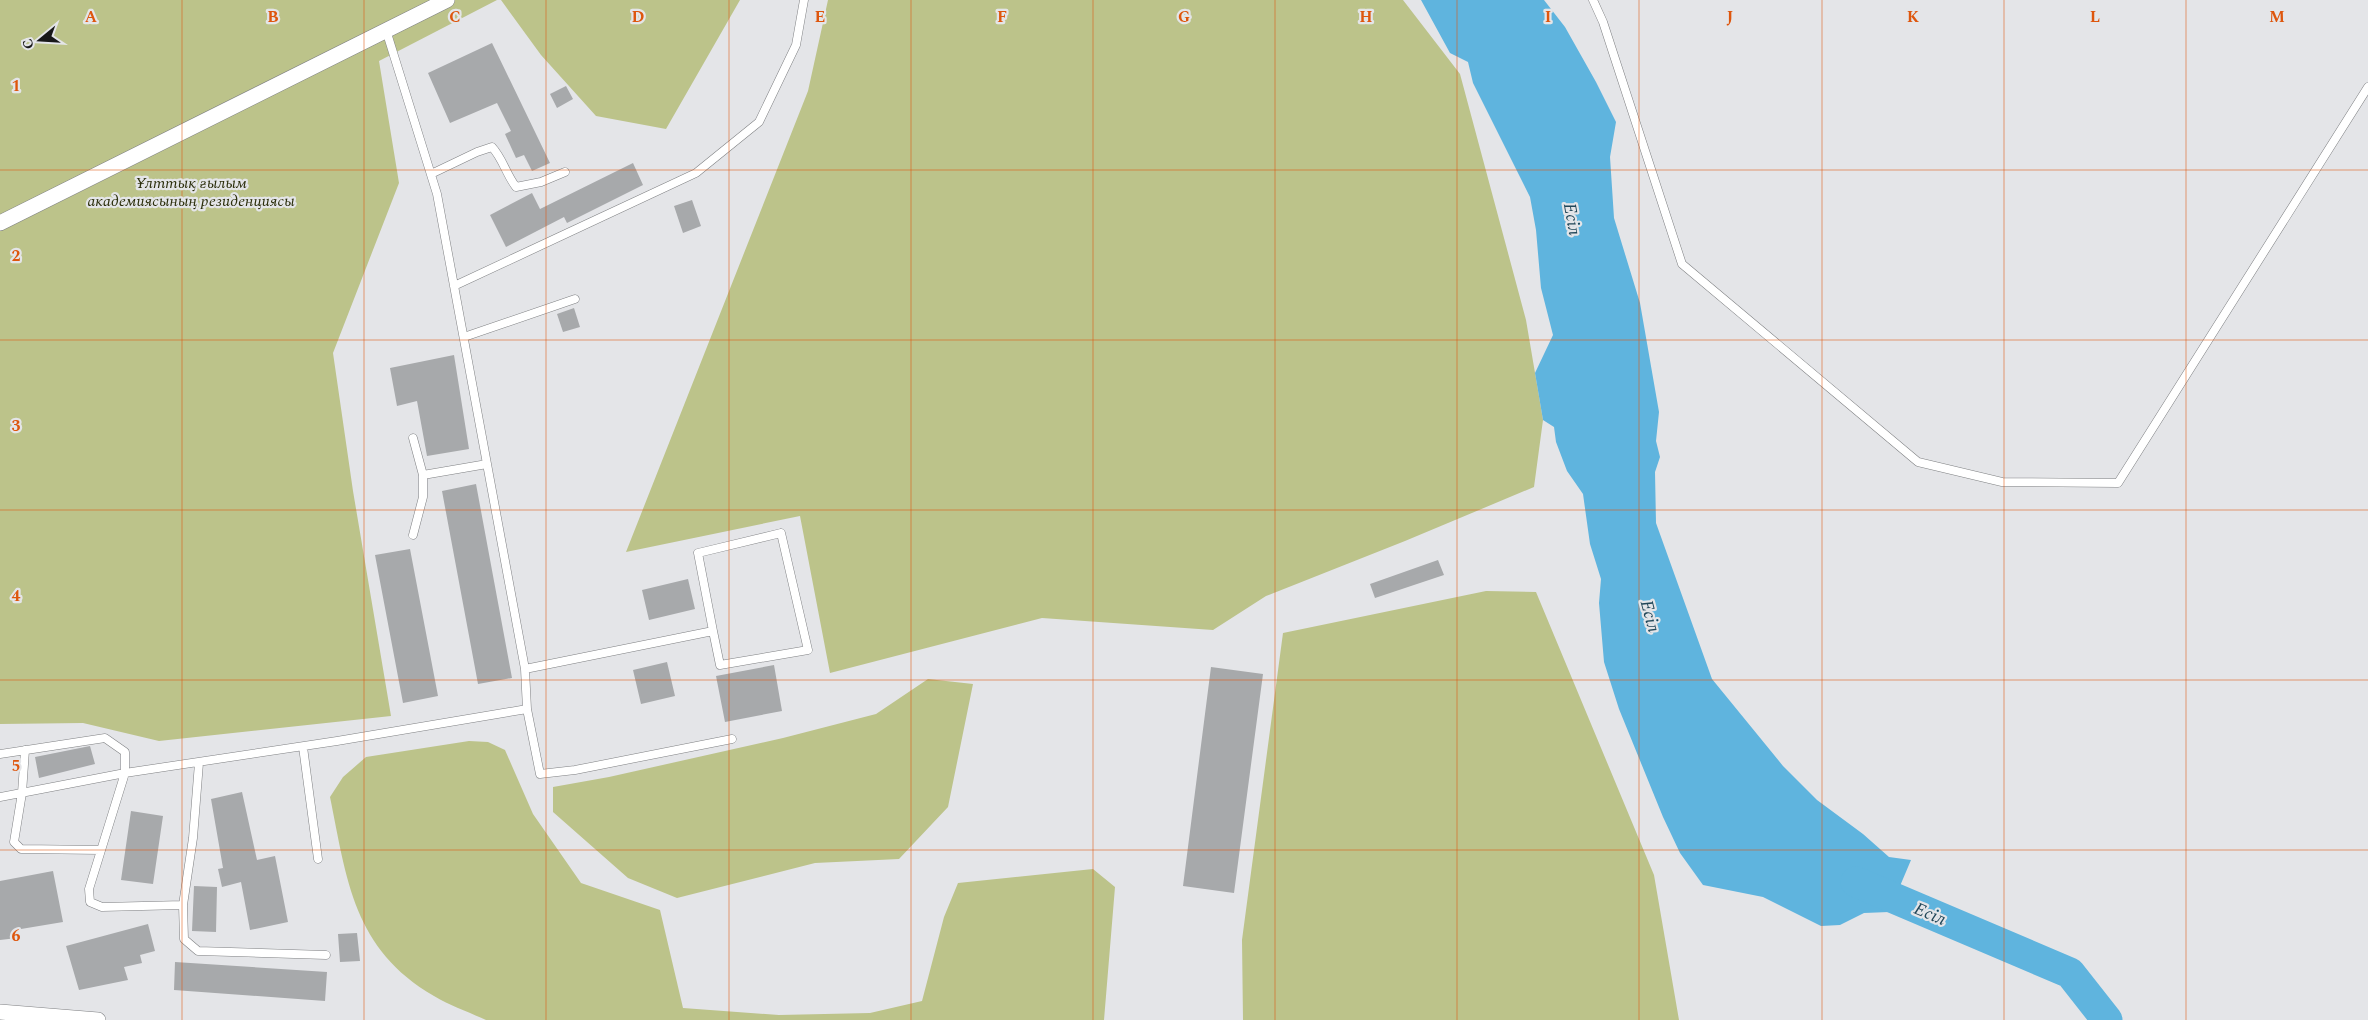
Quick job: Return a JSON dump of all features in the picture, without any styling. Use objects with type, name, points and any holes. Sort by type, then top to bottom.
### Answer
[{"type":"street","points":[[0,223],[447,0]]},
{"type":"street","points":[[0,1012],[98,1020]]},
{"type":"lane","points":[[454,286],[696,173],[752,128],[759,122],[796,45],[804,0]]},
{"type":"lane","points":[[1593,0],[1603,22],[1682,264],[1918,462],[2002,482],[2118,483],[2368,87]]},
{"type":"lane","points":[[386,30],[437,194],[525,669],[527,709],[540,774],[575,770],[732,739]]},
{"type":"lane","points":[[431,174],[492,147],[502,158],[507,175],[516,187],[541,182],[565,172]]},
{"type":"lane","points":[[464,336],[575,299]]},
{"type":"lane","points":[[413,438],[423,476],[424,497],[413,535]]},
{"type":"lane","points":[[423,476],[487,464]]},
{"type":"lane","points":[[781,533],[808,650],[720,665],[713,631],[698,553],[781,533]]},
{"type":"lane","points":[[525,669],[713,631]]},
{"type":"lane","points":[[0,797],[125,773],[303,747],[527,709]]},
{"type":"lane","points":[[0,754],[105,738],[125,752],[125,773],[89,889],[90,902],[102,907],[183,905]]},
{"type":"lane","points":[[303,747],[318,859]]},
{"type":"lane","points":[[25,750],[22,793],[14,842],[21,849],[101,850]]},
{"type":"lane","points":[[198,763],[193,838],[183,905],[184,939],[198,951],[326,955]]},
{"type":"green space","name":"Ұлттық ғылым академиясының резиденциясы","points":[[0,0],[497,0],[379,61],[399,183],[333,353],[353,491],[391,716],[159,741],[83,723],[0,724]]},
{"type":"green space","points":[[501,0],[740,0],[666,129],[596,116],[541,55]]},
{"type":"green space","points":[[828,0],[1403,0],[1460,74],[1526,320],[1543,420],[1534,487],[1266,596],[1213,630],[1042,618],[830,673],[800,516],[626,552],[808,91]]},
{"type":"green space","points":[[1486,591],[1536,592],[1654,875],[1679,1020],[1243,1020],[1242,940],[1283,633]]},
{"type":"green space","points":[[928,679],[973,684],[948,807],[899,859],[815,863],[677,898],[628,878],[553,812],[553,787],[609,777],[783,738],[876,714]]},
{"type":"green space","points":[[469,741],[488,742],[505,750],[533,814],[581,883],[660,910],[683,1008],[779,1015],[870,1013],[922,1001],[944,917],[958,883],[1093,869],[1115,887],[1104,1020],[486,1020],[453,1006],[434,996],[407,977],[386,957],[370,934],[358,910],[349,884],[330,797],[343,777],[366,757]]},
{"type":"water","points":[[1421,0],[1544,0],[1565,27],[1596,82],[1616,122],[1610,157],[1614,218],[1640,303],[1659,412],[1656,441],[1660,457],[1655,472],[1656,523],[1712,679],[1783,766],[1817,800],[1863,834],[1889,857],[1911,860],[1889,912],[1864,913],[1840,925],[1821,926],[1763,897],[1703,885],[1680,853],[1663,817],[1619,709],[1604,662],[1599,603],[1601,579],[1590,544],[1583,494],[1567,471],[1556,442],[1554,427],[1543,420],[1535,373],[1553,335],[1541,288],[1536,230],[1530,197],[1473,83],[1468,62],[1450,53]]},
{"type":"building","points":[[492,43],[550,163],[532,171],[524,155],[516,158],[505,134],[511,131],[497,103],[450,123],[428,73]]},
{"type":"building","points":[[566,86],[573,99],[557,108],[550,94]]},
{"type":"building","points":[[633,163],[643,185],[567,223],[564,217],[506,247],[490,215],[532,193],[540,209]]},
{"type":"building","points":[[692,200],[701,226],[683,233],[674,206]]},
{"type":"building","points":[[574,308],[580,327],[563,332],[557,314]]},
{"type":"building","points":[[454,355],[469,449],[427,456],[417,401],[397,406],[390,368]]},
{"type":"building","points":[[476,484],[512,678],[478,684],[442,491]]},
{"type":"building","points":[[410,549],[438,696],[403,703],[375,555]]},
{"type":"building","points":[[1438,560],[1444,575],[1375,598],[1370,584]]},
{"type":"building","points":[[688,579],[695,609],[649,620],[642,590]]},
{"type":"building","points":[[667,662],[675,696],[641,704],[633,670]]},
{"type":"building","points":[[774,665],[782,711],[725,722],[716,676]]},
{"type":"building","points":[[1211,667],[1263,674],[1234,893],[1183,886]]},
{"type":"building","points":[[90,746],[95,764],[39,778],[35,757]]},
{"type":"building","points":[[242,792],[257,860],[275,856],[288,922],[250,930],[241,882],[222,887],[218,869],[223,868],[211,799]]},
{"type":"building","points":[[131,811],[163,816],[153,884],[121,880]]},
{"type":"building","points":[[53,871],[63,922],[15,930],[17,938],[0,940],[0,881]]},
{"type":"building","points":[[194,886],[217,887],[216,932],[192,931]]},
{"type":"building","points":[[148,924],[155,951],[140,955],[142,963],[124,967],[128,980],[79,990],[66,946]]},
{"type":"building","points":[[357,933],[360,961],[340,962],[338,934]]},
{"type":"building","points":[[175,962],[327,972],[325,1001],[174,990]]},
{"type":"waterway","name":"Есіл","points":[[1856,882],[2070,973],[2107,1020]]}]
